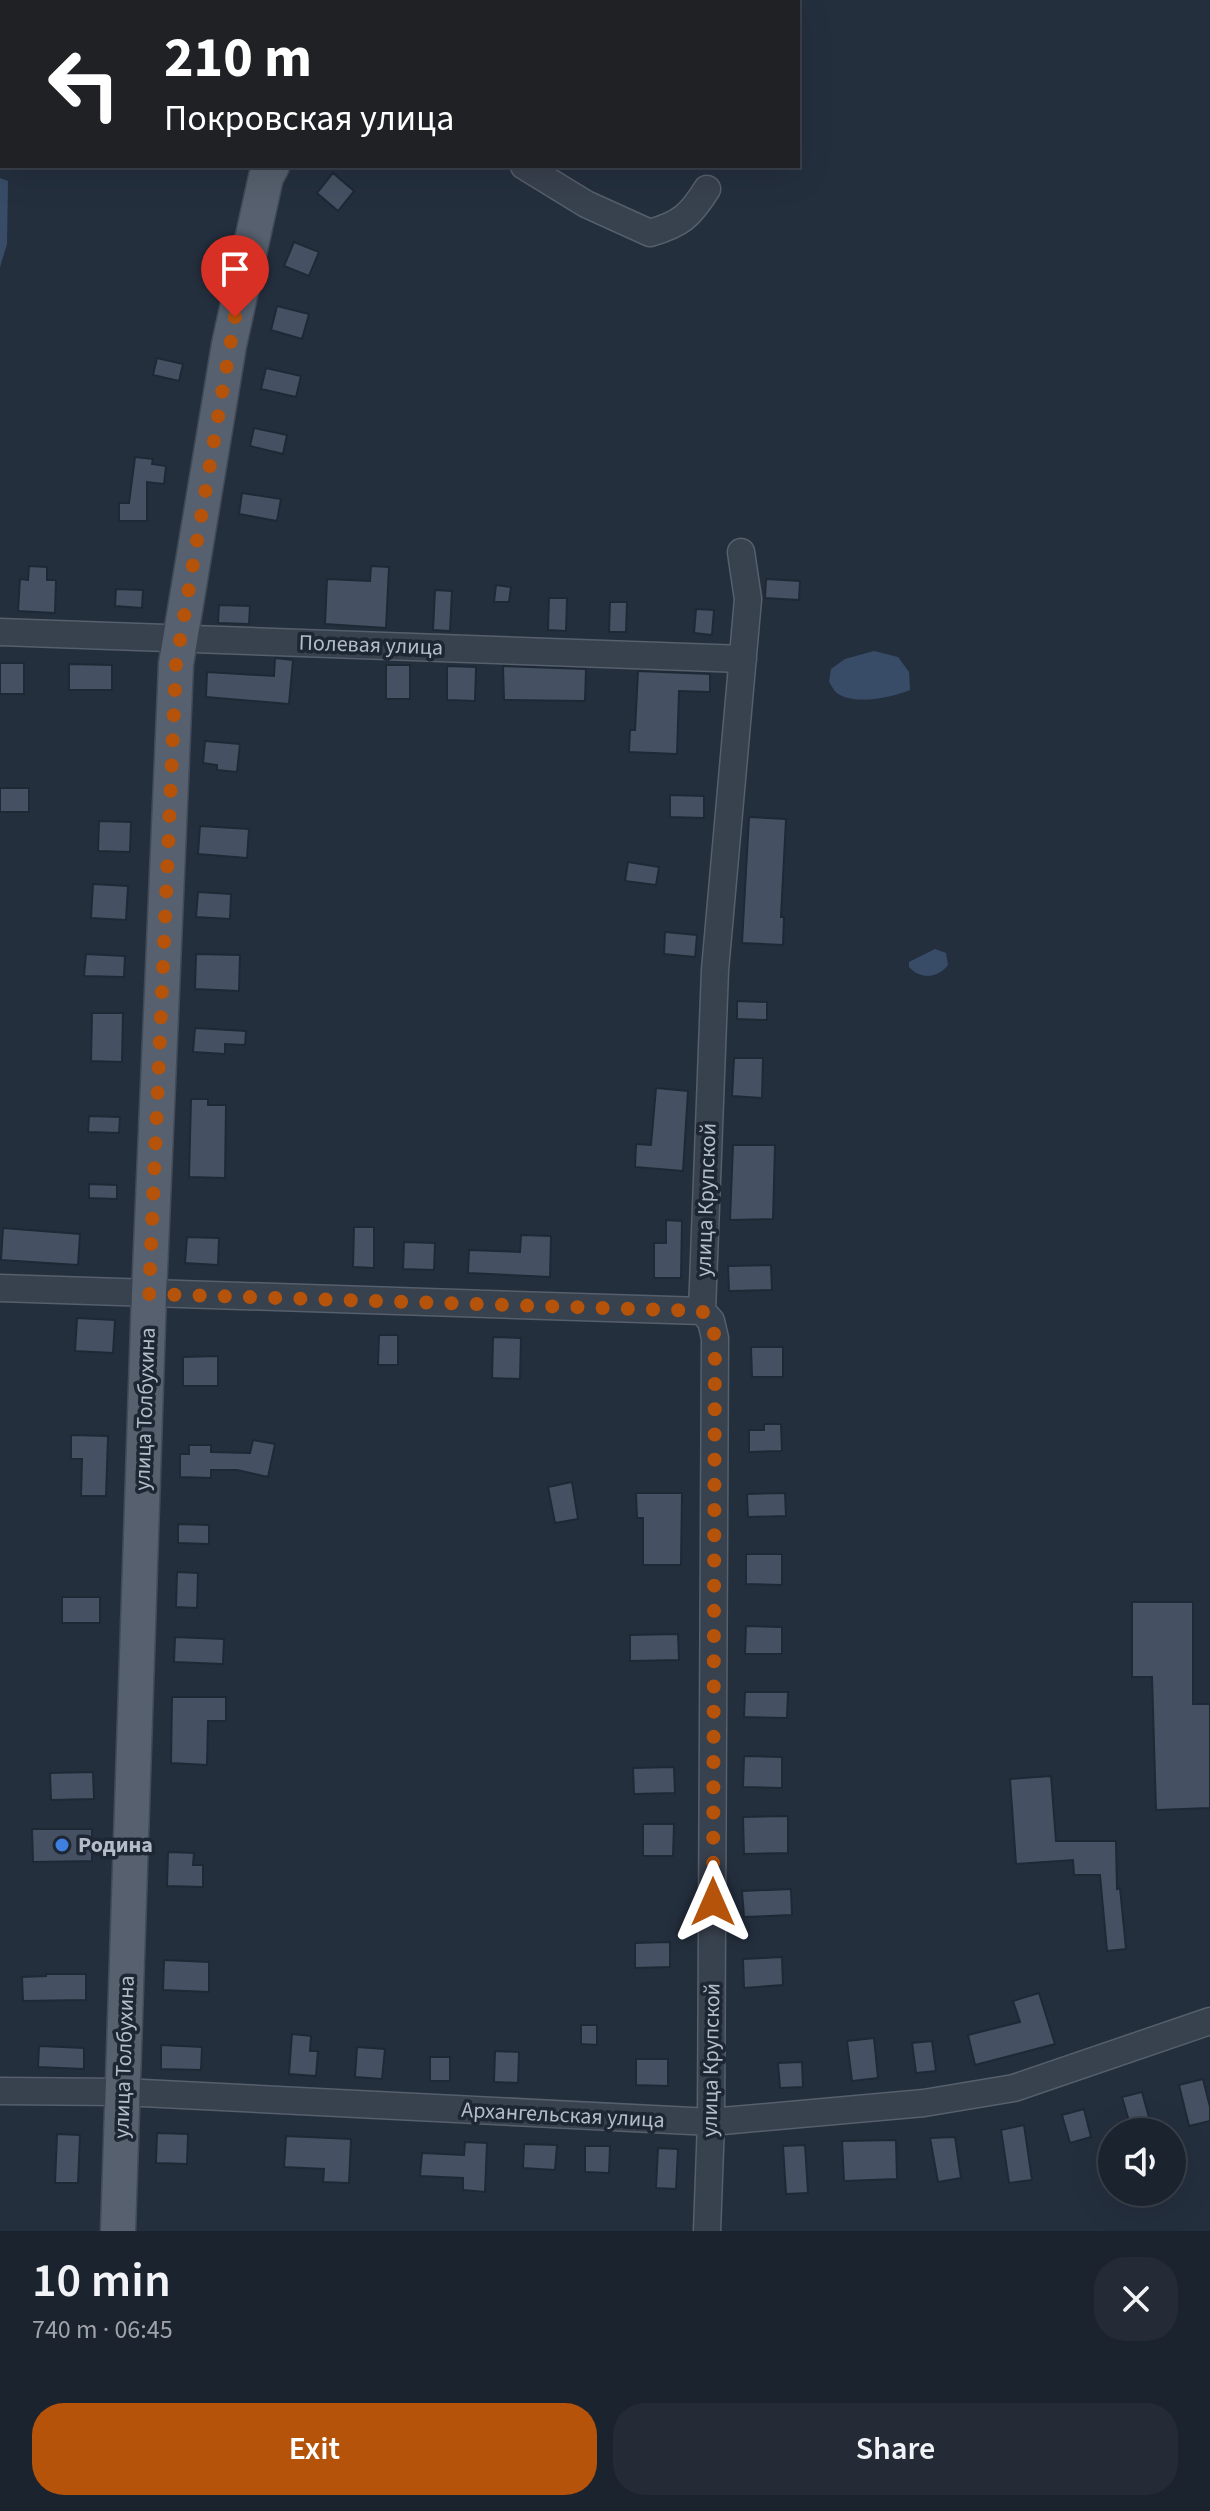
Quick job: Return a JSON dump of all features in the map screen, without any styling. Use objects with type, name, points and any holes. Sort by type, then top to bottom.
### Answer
[{"type":"main road","name":"улица Толбухина","points":[[118,2231],[149,1294],[176,664],[229,345],[264,170]]},
{"type":"street","points":[[527,168],[586,204],[650,233],[674,226],[694,211],[707,189]]},
{"type":"street","name":"улица Крупской","points":[[707,2231],[711,2122],[715,1338],[711,1321],[702,1311],[715,970],[748,599],[741,552]]},
{"type":"street","name":"Полевая улица","points":[[0,632],[743,659]]},
{"type":"street","points":[[0,1288],[702,1311]]},
{"type":"street","name":"Архангельская улица","points":[[0,2091],[123,2092],[711,2122],[924,2103],[1014,2088],[1210,2021]]},
{"type":"water","points":[[0,178],[8,181],[7,244],[0,267]]},
{"type":"water","points":[[874,651],[898,657],[909,672],[910,690],[863,700],[844,697],[836,692],[829,682],[831,669],[845,659]]},
{"type":"water","points":[[935,949],[946,953],[948,965],[939,973],[924,976],[909,967],[909,962]]},
{"type":"building","points":[[333,173],[354,191],[338,211],[317,193]]},
{"type":"building","points":[[294,242],[319,252],[309,276],[284,266]]},
{"type":"building","points":[[277,306],[309,314],[302,339],[271,330]]},
{"type":"building","points":[[157,358],[183,364],[179,381],[153,375]]},
{"type":"building","points":[[266,368],[301,376],[296,397],[261,389]]},
{"type":"building","points":[[254,428],[287,435],[283,454],[250,446]]},
{"type":"building","points":[[135,457],[153,459],[152,464],[166,466],[164,484],[147,482],[147,521],[119,521],[119,503],[129,503]]},
{"type":"building","points":[[242,493],[281,499],[277,521],[239,514]]},
{"type":"building","points":[[29,566],[47,567],[47,580],[56,580],[55,613],[18,611],[20,579],[28,580]]},
{"type":"building","points":[[371,566],[389,567],[386,628],[325,624],[327,579],[370,581]]},
{"type":"building","points":[[766,579],[800,581],[799,600],[765,598]]},
{"type":"building","points":[[496,585],[511,587],[509,602],[494,602]]},
{"type":"building","points":[[116,589],[143,590],[142,608],[115,606]]},
{"type":"building","points":[[435,590],[452,591],[450,631],[433,630]]},
{"type":"building","points":[[549,598],[567,598],[566,631],[548,630]]},
{"type":"building","points":[[610,602],[627,602],[626,632],[609,632]]},
{"type":"building","points":[[219,605],[250,606],[249,624],[218,623]]},
{"type":"building","points":[[696,609],[714,610],[712,635],[694,633]]},
{"type":"building","points":[[275,658],[293,660],[289,704],[206,697],[207,672],[274,676]]},
{"type":"building","points":[[0,663],[24,663],[24,694],[0,694]]},
{"type":"building","points":[[69,664],[112,665],[112,690],[69,690]]},
{"type":"building","points":[[386,665],[410,665],[410,699],[386,699]]},
{"type":"building","points":[[447,666],[476,667],[475,701],[447,700]]},
{"type":"building","points":[[503,666],[586,669],[585,701],[504,700]]},
{"type":"building","points":[[638,671],[710,674],[710,692],[679,691],[677,754],[629,752],[630,730],[635,730]]},
{"type":"building","points":[[205,741],[240,744],[237,772],[217,770],[217,765],[203,763]]},
{"type":"building","points":[[0,788],[29,788],[29,812],[0,812]]},
{"type":"building","points":[[670,795],[704,796],[704,818],[670,817]]},
{"type":"building","points":[[749,817],[786,819],[781,917],[784,917],[783,945],[742,943]]},
{"type":"building","points":[[99,821],[131,822],[130,852],[98,851]]},
{"type":"building","points":[[200,826],[249,829],[247,858],[198,854]]},
{"type":"building","points":[[628,862],[659,867],[656,885],[625,881]]},
{"type":"building","points":[[93,884],[128,886],[126,920],[91,918]]},
{"type":"building","points":[[198,892],[231,894],[230,919],[196,917]]},
{"type":"building","points":[[665,932],[697,935],[695,957],[664,954]]},
{"type":"building","points":[[86,954],[125,956],[124,977],[84,976]]},
{"type":"building","points":[[196,954],[240,955],[239,991],[195,989]]},
{"type":"building","points":[[737,1001],[767,1002],[767,1020],[737,1019]]},
{"type":"building","points":[[92,1013],[123,1013],[122,1062],[91,1061]]},
{"type":"building","points":[[195,1028],[246,1031],[245,1045],[225,1044],[225,1054],[193,1052]]},
{"type":"building","points":[[734,1058],[763,1058],[762,1098],[732,1096]]},
{"type":"building","points":[[656,1088],[688,1091],[683,1171],[635,1167],[636,1144],[651,1145]]},
{"type":"building","points":[[191,1099],[208,1099],[208,1105],[226,1105],[225,1178],[189,1177]]},
{"type":"building","points":[[89,1116],[120,1117],[119,1133],[88,1132]]},
{"type":"building","points":[[733,1145],[775,1145],[773,1219],[730,1220]]},
{"type":"building","points":[[89,1184],[117,1185],[117,1199],[89,1198]]},
{"type":"building","points":[[666,1220],[682,1221],[681,1278],[654,1278],[654,1243],[666,1243]]},
{"type":"building","points":[[354,1227],[374,1227],[374,1268],[353,1267]]},
{"type":"building","points":[[3,1228],[80,1234],[78,1265],[1,1260]]},
{"type":"building","points":[[521,1235],[551,1236],[550,1277],[468,1273],[469,1250],[520,1252]]},
{"type":"building","points":[[187,1237],[219,1238],[218,1265],[185,1263]]},
{"type":"building","points":[[404,1242],[435,1243],[434,1270],[403,1269]]},
{"type":"building","points":[[771,1265],[772,1290],[729,1291],[728,1266]]},
{"type":"building","points":[[77,1318],[115,1320],[113,1353],[75,1351]]},
{"type":"building","points":[[379,1335],[398,1335],[398,1365],[378,1365]]},
{"type":"building","points":[[493,1337],[521,1338],[520,1379],[492,1378]]},
{"type":"building","points":[[751,1347],[783,1347],[783,1377],[752,1377]]},
{"type":"building","points":[[218,1356],[218,1386],[183,1386],[183,1357]]},
{"type":"building","points":[[764,1424],[781,1424],[782,1451],[749,1452],[749,1430],[764,1430]]},
{"type":"building","points":[[71,1435],[108,1436],[106,1496],[81,1496],[82,1459],[71,1459]]},
{"type":"building","points":[[253,1440],[275,1444],[268,1477],[237,1470],[211,1470],[211,1478],[180,1477],[180,1454],[189,1454],[189,1445],[211,1445],[211,1452],[250,1453]]},
{"type":"building","points":[[572,1482],[578,1519],[555,1523],[548,1487]]},
{"type":"building","points":[[636,1493],[682,1493],[681,1565],[643,1565],[643,1518],[637,1518]]},
{"type":"building","points":[[785,1493],[786,1516],[748,1517],[747,1494]]},
{"type":"building","points":[[178,1524],[209,1525],[209,1544],[178,1543]]},
{"type":"building","points":[[746,1554],[782,1554],[782,1585],[746,1584]]},
{"type":"building","points":[[177,1572],[198,1573],[197,1608],[176,1607]]},
{"type":"building","points":[[62,1597],[100,1597],[100,1623],[62,1623]]},
{"type":"building","points":[[1132,1602],[1193,1602],[1193,1704],[1210,1704],[1210,1808],[1156,1810],[1152,1677],[1132,1677]]},
{"type":"building","points":[[746,1626],[782,1627],[782,1654],[745,1654]]},
{"type":"building","points":[[678,1634],[679,1660],[630,1661],[630,1635]]},
{"type":"building","points":[[175,1637],[224,1639],[223,1664],[174,1662]]},
{"type":"building","points":[[745,1692],[788,1692],[787,1718],[744,1717]]},
{"type":"building","points":[[172,1697],[226,1697],[226,1721],[208,1721],[207,1765],[171,1763]]},
{"type":"building","points":[[744,1756],[782,1757],[782,1788],[743,1787]]},
{"type":"building","points":[[674,1767],[675,1793],[634,1794],[633,1768]]},
{"type":"building","points":[[93,1772],[94,1799],[51,1800],[50,1773]]},
{"type":"building","points":[[1051,1776],[1056,1841],[1116,1841],[1117,1889],[1120,1888],[1126,1949],[1107,1951],[1100,1875],[1074,1875],[1073,1860],[1016,1864],[1010,1779]]},
{"type":"building","points":[[788,1816],[788,1853],[744,1854],[743,1817]]},
{"type":"building","points":[[643,1824],[674,1824],[673,1856],[643,1856]]},
{"type":"building","name":"Родина","points":[[32,1829],[92,1829],[92,1861],[33,1862]]},
{"type":"building","points":[[168,1852],[194,1853],[193,1865],[203,1865],[203,1887],[167,1886]]},
{"type":"building","points":[[791,1889],[792,1915],[744,1917],[742,1891]]},
{"type":"building","points":[[670,1942],[670,1967],[635,1968],[635,1943]]},
{"type":"building","points":[[782,1957],[783,1985],[744,1988],[743,1959]]},
{"type":"building","points":[[164,1960],[209,1962],[209,1992],[163,1990]]},
{"type":"building","points":[[86,1974],[86,2000],[23,2001],[22,1977]]},
{"type":"building","points":[[1039,1993],[1055,2044],[975,2065],[968,2035],[1020,2022],[1013,2001]]},
{"type":"building","points":[[581,2025],[597,2025],[597,2045],[581,2044]]},
{"type":"building","points":[[292,2034],[311,2036],[310,2051],[318,2051],[316,2076],[289,2074]]},
{"type":"building","points":[[874,2038],[878,2078],[852,2081],[847,2041]]},
{"type":"building","points":[[932,2041],[936,2071],[916,2073],[912,2043]]},
{"type":"building","points":[[161,2045],[202,2047],[201,2070],[161,2069]]},
{"type":"building","points":[[39,2046],[84,2048],[84,2069],[38,2067]]},
{"type":"building","points":[[357,2047],[385,2049],[382,2079],[355,2077]]},
{"type":"building","points":[[495,2051],[519,2052],[518,2083],[494,2082]]},
{"type":"building","points":[[430,2057],[450,2057],[450,2081],[430,2081]]},
{"type":"building","points":[[636,2059],[668,2059],[668,2086],[636,2085]]},
{"type":"building","points":[[802,2062],[803,2087],[780,2088],[778,2063]]},
{"type":"building","points":[[1203,2079],[1210,2121],[1189,2126],[1179,2085]]},
{"type":"building","points":[[1142,2092],[1149,2118],[1128,2118],[1122,2097]]},
{"type":"building","points":[[1084,2109],[1091,2137],[1070,2143],[1062,2115]]},
{"type":"building","points":[[1024,2125],[1032,2180],[1009,2183],[1001,2130]]},
{"type":"building","points":[[157,2133],[188,2134],[187,2164],[156,2163]]},
{"type":"building","points":[[57,2134],[80,2135],[78,2183],[55,2183]]},
{"type":"building","points":[[286,2136],[351,2139],[349,2183],[323,2182],[324,2169],[284,2167]]},
{"type":"building","points":[[955,2137],[961,2178],[938,2182],[930,2138]]},
{"type":"building","points":[[896,2140],[897,2179],[844,2181],[842,2141]]},
{"type":"building","points":[[465,2142],[487,2143],[485,2192],[463,2190],[463,2178],[420,2176],[422,2153],[464,2155]]},
{"type":"building","points":[[524,2144],[557,2145],[555,2170],[523,2168]]},
{"type":"building","points":[[805,2145],[808,2193],[786,2194],[783,2146]]},
{"type":"building","points":[[585,2146],[610,2146],[609,2173],[585,2172]]},
{"type":"building","points":[[658,2148],[678,2149],[676,2189],[656,2188]]},
{"type":"place","name":"Родина","points":[[62,1845]]},
{"type":"route","points":[[235,317],[176,664],[149,1294],[702,1311],[711,1321],[715,1338],[713,1902]]}]
